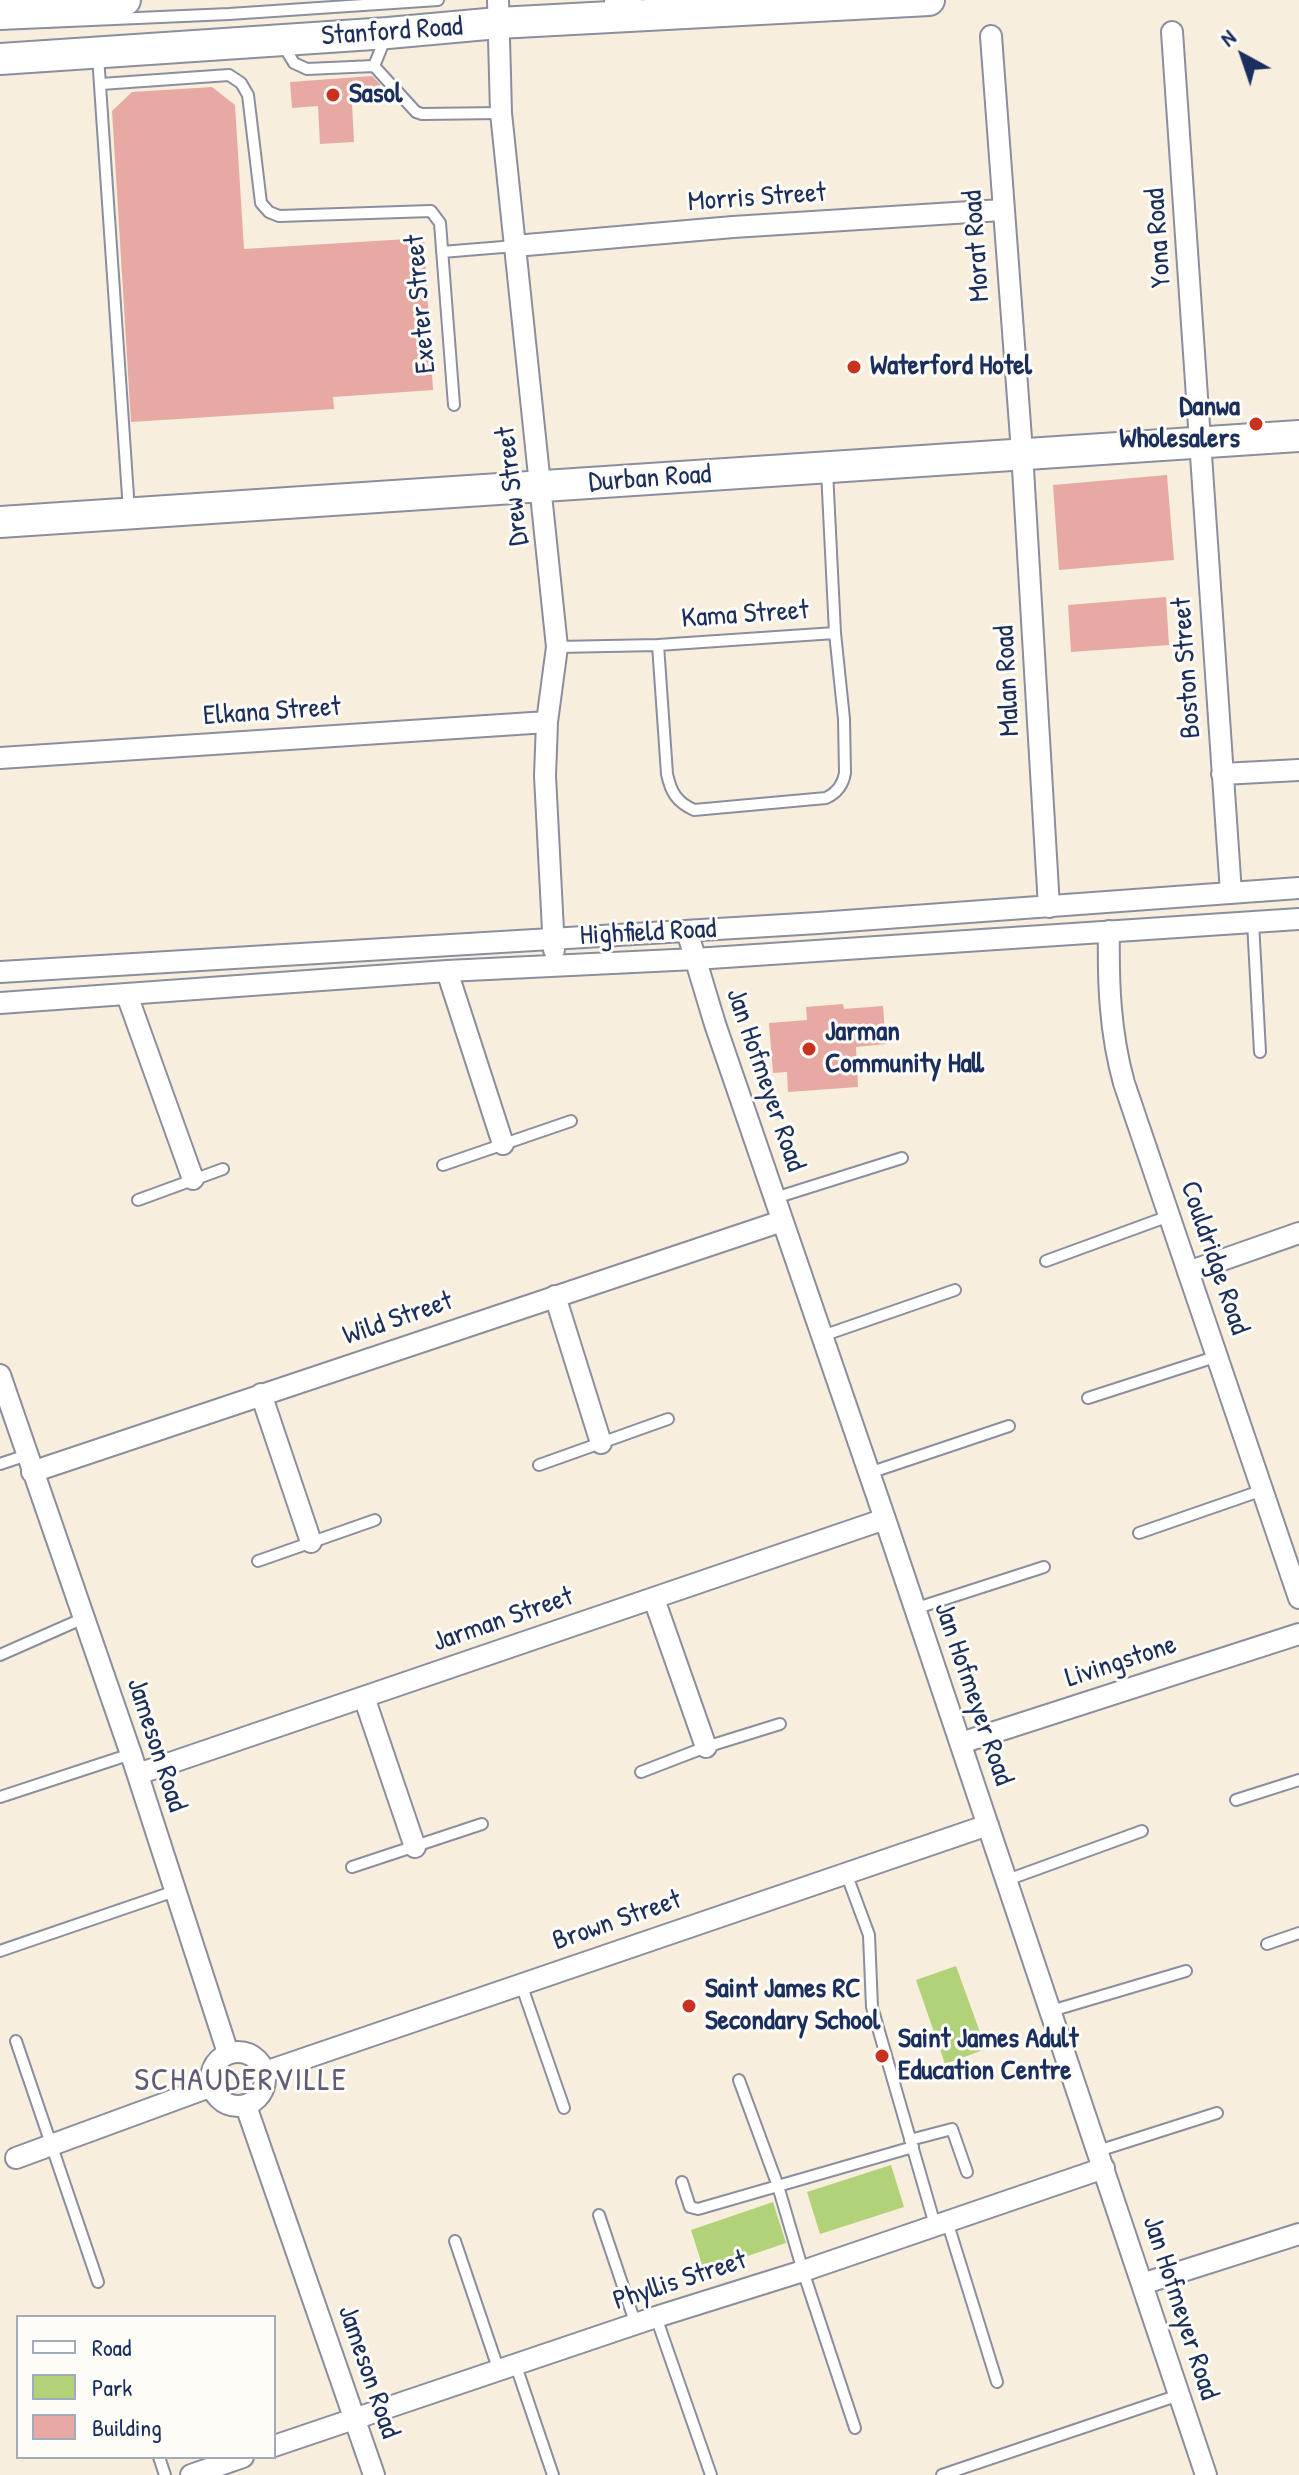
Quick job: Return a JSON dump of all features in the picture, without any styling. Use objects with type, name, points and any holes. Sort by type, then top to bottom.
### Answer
[{"type":"street","points":[[0,8],[125,0]]},
{"type":"street","name":"Stanford Road","points":[[0,59],[388,33],[498,12],[929,0]]},
{"type":"street","name":"Drew Street","points":[[498,12],[501,113],[557,647],[547,722],[545,776],[555,966]]},
{"type":"street","name":"Yona Road","points":[[1172,32],[1201,440]]},
{"type":"street","name":"Morat Road","points":[[991,36],[1022,452]]},
{"type":"street","name":"Morris Street","points":[[515,246],[733,227],[1002,210]]},
{"type":"street","name":"Durban Road","points":[[0,522],[1201,440],[1299,436]]},
{"type":"street","name":"Boston Street","points":[[1201,440],[1231,893]]},
{"type":"street","name":"Malan Road","points":[[1022,452],[1049,907]]},
{"type":"street","name":"Elkana Street","points":[[0,758],[547,722]]},
{"type":"street","points":[[1222,774],[1299,770]]},
{"type":"street","name":"Highfield Road","points":[[0,972],[553,940],[1299,888]]},
{"type":"street","name":"Highfield Road","points":[[0,1003],[447,971],[695,959],[1299,919]]},
{"type":"street","name":"Jan Hofmeyer Road","points":[[687,931],[1206,2475]]},
{"type":"street","name":"Couldridge Road","points":[[1109,931],[1110,1010],[1124,1083],[1299,1598]]},
{"type":"street","points":[[447,971],[503,1144]]},
{"type":"street","points":[[127,995],[193,1179]]},
{"type":"street","name":"Wild Street","points":[[30,1464],[261,1394],[782,1221]]},
{"type":"street","points":[[1188,1272],[1299,1233]]},
{"type":"street","points":[[555,1296],[601,1443]]},
{"type":"street","name":"Jameson Road","points":[[0,1375],[134,1764],[228,2053]]},
{"type":"street","points":[[261,1394],[311,1542]]},
{"type":"street","name":"Jarman Street","points":[[134,1764],[364,1697],[885,1519]]},
{"type":"street","points":[[654,1599],[706,1747]]},
{"type":"street","name":"Livingstone","points":[[961,1743],[1299,1634]]},
{"type":"street","points":[[364,1697],[415,1847]]},
{"type":"street","name":"Brown Street","points":[[265,2072],[988,1825]]},
{"type":"street","points":[[228,2053],[247,2053],[262,2064],[265,2072],[266,2081],[260,2096],[246,2106],[237,2107],[221,2101],[212,2086],[212,2070],[228,2053]]},
{"type":"street","points":[[16,2158],[212,2086]]},
{"type":"street","name":"Jameson Road","points":[[246,2106],[374,2475]]},
{"type":"street","name":"Phyllis Street","points":[[276,2445],[656,2317],[803,2271],[941,2223],[1101,2159]]},
{"type":"street","points":[[1142,2284],[1299,2234]]},
{"type":"street","points":[[191,2475],[237,2459]]},
{"type":"lane","points":[[0,24],[229,14],[438,0]]},
{"type":"lane","points":[[605,3],[636,0]]},
{"type":"lane","points":[[182,35],[415,22],[544,9]]},
{"type":"lane","points":[[374,66],[388,33]]},
{"type":"lane","points":[[280,40],[294,63],[307,69],[374,66]]},
{"type":"lane","points":[[97,52],[129,513]]},
{"type":"lane","points":[[374,66],[416,112],[501,113]]},
{"type":"lane","name":"Exeter Street","points":[[101,84],[229,75],[241,83],[248,95],[261,203],[269,212],[279,216],[431,211],[440,223],[454,405]]},
{"type":"lane","points":[[442,252],[515,246]]},
{"type":"lane","name":"Kama Street","points":[[658,645],[669,783],[676,799],[694,810],[826,798],[839,787],[845,773],[845,759],[827,465]]},
{"type":"lane","name":"Kama Street","points":[[557,647],[658,645],[835,633]]},
{"type":"lane","points":[[1253,922],[1260,1052]]},
{"type":"lane","points":[[443,1165],[571,1121]]},
{"type":"lane","points":[[775,1198],[902,1158]]},
{"type":"lane","points":[[138,1200],[223,1169]]},
{"type":"lane","points":[[1046,1261],[1169,1216]]},
{"type":"lane","points":[[822,1336],[955,1290]]},
{"type":"lane","points":[[1088,1398],[1218,1356]]},
{"type":"lane","points":[[539,1465],[668,1419]]},
{"type":"lane","points":[[869,1473],[1009,1426]]},
{"type":"lane","points":[[0,1464],[30,1464]]},
{"type":"lane","points":[[1139,1533],[1263,1490]]},
{"type":"lane","points":[[258,1561],[375,1520]]},
{"type":"lane","points":[[914,1609],[1044,1567]]},
{"type":"lane","points":[[0,1655],[84,1618]]},
{"type":"lane","points":[[641,1772],[706,1747],[780,1724]]},
{"type":"lane","points":[[0,1797],[134,1764]]},
{"type":"lane","points":[[1236,1800],[1299,1780]]},
{"type":"lane","points":[[352,1867],[482,1824]]},
{"type":"lane","points":[[1007,1880],[1142,1831]]},
{"type":"lane","points":[[846,1873],[869,1935],[872,2007],[911,2143],[997,2382]]},
{"type":"lane","points":[[0,1951],[175,1891]]},
{"type":"lane","points":[[1267,1944],[1299,1933]]},
{"type":"lane","points":[[1051,2011],[1186,1971]]},
{"type":"lane","points":[[521,1984],[564,2108]]},
{"type":"lane","points":[[16,2041],[98,2282]]},
{"type":"lane","points":[[739,2080],[778,2186],[855,2428]]},
{"type":"lane","points":[[1101,2159],[1217,2113]]},
{"type":"lane","points":[[682,2182],[690,2207],[694,2209],[778,2186],[952,2129],[967,2172]]},
{"type":"lane","points":[[599,2215],[636,2325]]},
{"type":"lane","points":[[455,2241],[553,2475]]},
{"type":"lane","points":[[656,2317],[711,2475]]},
{"type":"lane","points":[[942,2475],[1179,2395]]},
{"type":"green space","points":[[956,1966],[986,2049],[945,2064],[916,1980]]},
{"type":"green space","points":[[891,2165],[904,2207],[820,2234],[807,2192]]},
{"type":"green space","points":[[773,2202],[786,2243],[704,2271],[691,2230]]},
{"type":"building","points":[[372,76],[380,84],[381,102],[352,104],[354,142],[320,144],[318,106],[292,108],[290,82]]},
{"type":"building","points":[[212,87],[235,105],[244,249],[424,238],[433,390],[333,397],[334,409],[131,422],[112,111],[132,92]]},
{"type":"building","points":[[1167,475],[1174,560],[1059,570],[1053,485]]},
{"type":"building","points":[[1166,597],[1169,645],[1071,652],[1068,605]]},
{"type":"building","name":"Jarman Community Hall","points":[[843,1004],[844,1009],[883,1006],[886,1044],[856,1047],[858,1087],[788,1092],[787,1072],[773,1073],[769,1023],[807,1020],[806,1007]]},
{"type":"place","name":"Sasol","points":[[333,95]]},
{"type":"place","name":"Waterford Hotel","points":[[854,367]]},
{"type":"place","name":"Danwa Wholesalers","points":[[1256,424]]},
{"type":"place","name":"Jarman Community Hall","points":[[809,1049]]},
{"type":"place","name":"Saint James RC Secondary School","points":[[689,2006]]},
{"type":"place","name":"Saint James Adult Education Centre","points":[[882,2056]]},
{"type":"district","name":"SCHAUDERVILLE","points":[[241,2081]]}]
